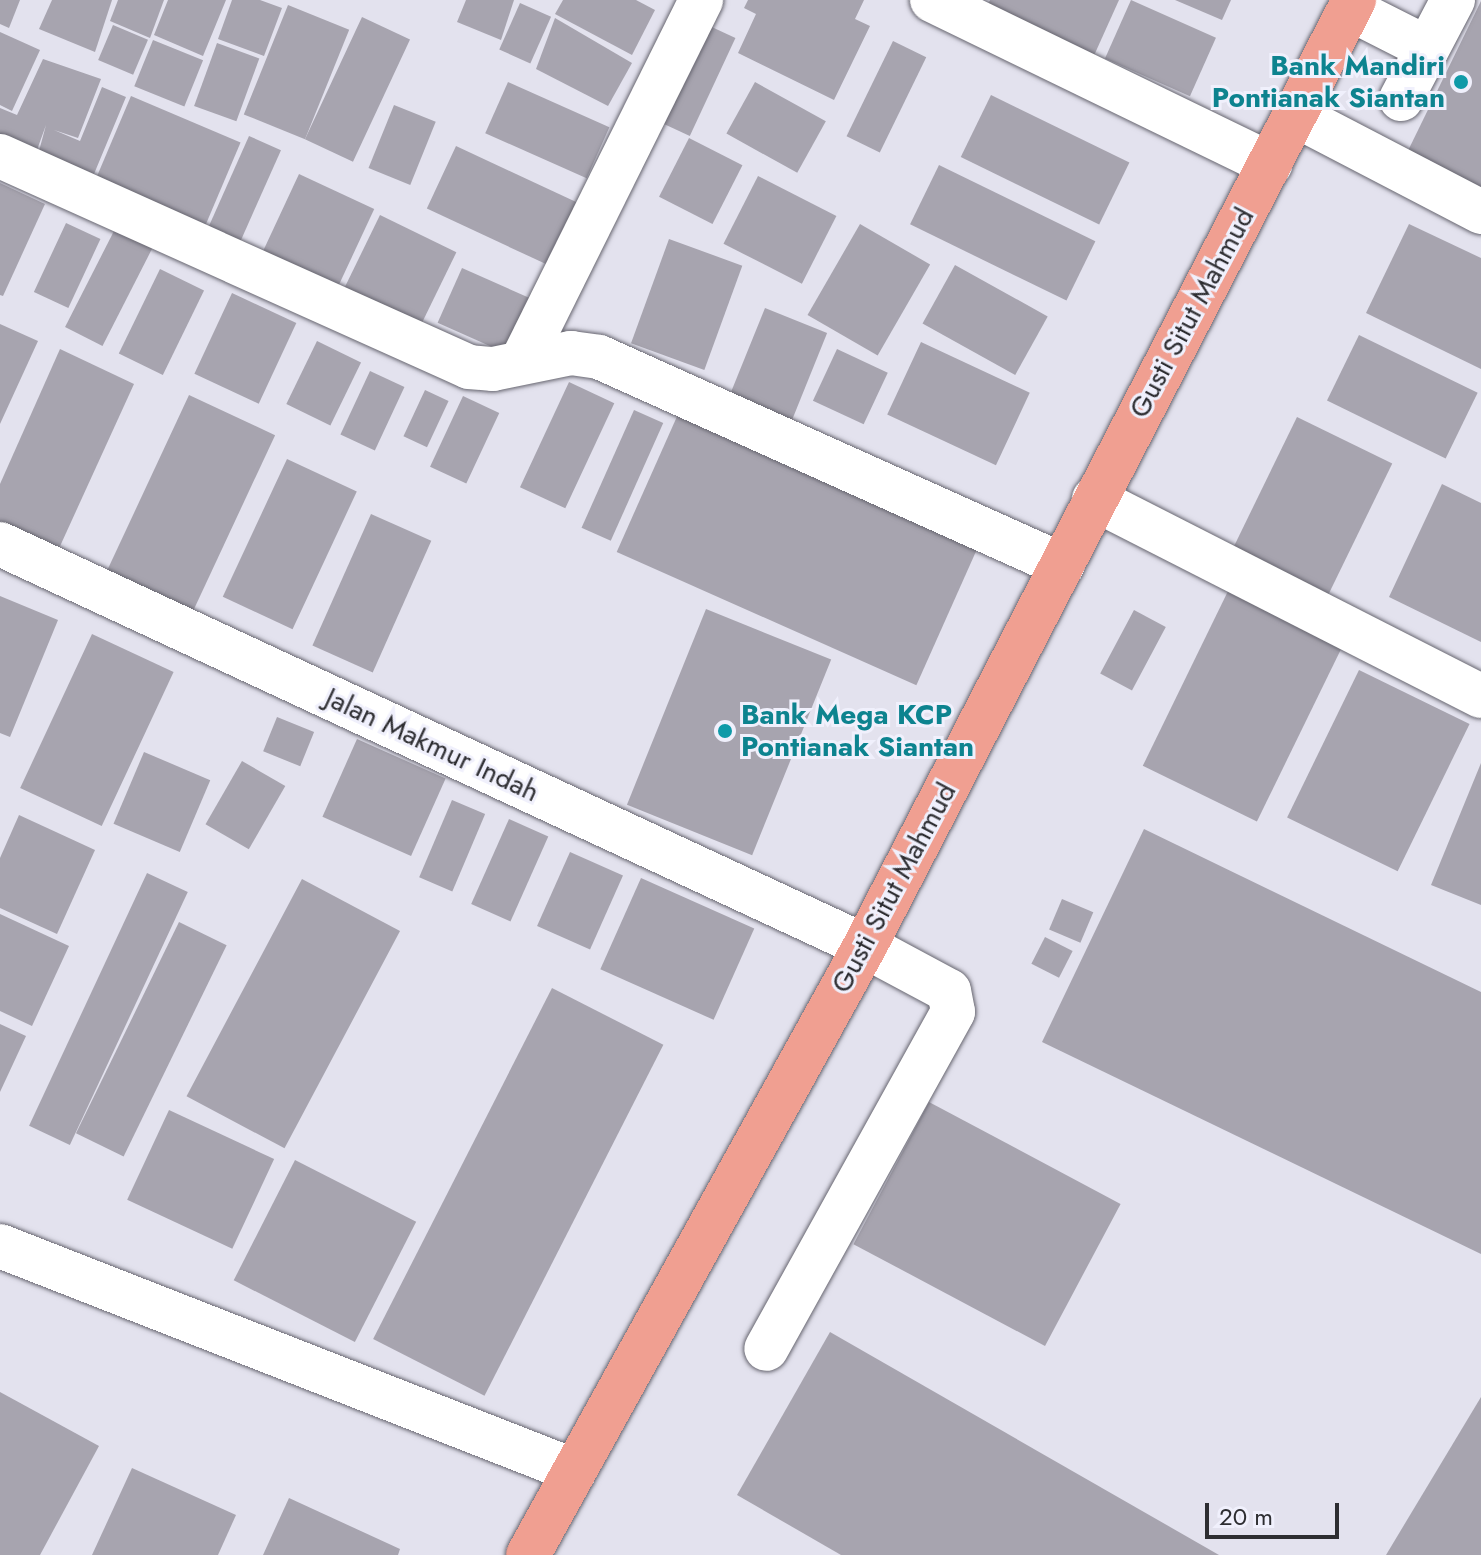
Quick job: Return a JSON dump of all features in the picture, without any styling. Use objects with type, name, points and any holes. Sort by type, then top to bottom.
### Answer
[{"type":"highway","name":"Gusti Situt Mahmud","points":[[528,1555],[865,946],[1352,5]]},
{"type":"street","points":[[522,361],[701,0]]},
{"type":"street","points":[[932,0],[1270,164]]},
{"type":"street","points":[[1401,99],[1453,0]]},
{"type":"street","points":[[1352,5],[1427,48]]},
{"type":"street","points":[[1295,115],[1481,212]]},
{"type":"street","points":[[0,156],[469,367],[493,369],[571,353],[599,357],[1062,565]]},
{"type":"street","points":[[1094,499],[1481,696]]},
{"type":"street","name":"Jalan Makmur Indah","points":[[0,544],[865,946],[949,991],[953,1012],[766,1349]]},
{"type":"street","points":[[0,1246],[570,1480]]},
{"type":"building","points":[[0,0],[20,0],[9,28],[0,24]]},
{"type":"building","points":[[52,0],[112,0],[95,52],[39,29]]},
{"type":"building","points":[[118,0],[164,0],[150,38],[110,21]]},
{"type":"building","points":[[168,0],[226,0],[203,56],[154,35]]},
{"type":"building","points":[[232,0],[260,0],[282,8],[264,56],[218,39]]},
{"type":"building","points":[[466,0],[514,0],[501,40],[457,22]]},
{"type":"building","points":[[563,0],[636,0],[655,10],[632,55],[555,14]]},
{"type":"building","points":[[748,0],[864,0],[855,19],[870,26],[834,100],[738,53],[756,14],[744,8]]},
{"type":"building","points":[[990,0],[1119,0],[1092,60],[985,11]]},
{"type":"building","points":[[1131,0],[1216,38],[1190,96],[1105,58]]},
{"type":"building","points":[[1175,0],[1231,0],[1222,20]]},
{"type":"building","name":"Bank Mandiri Pontianak Siantan","points":[[1481,1],[1481,203],[1402,163]]},
{"type":"building","points":[[520,3],[551,17],[530,63],[499,50]]},
{"type":"building","points":[[288,5],[349,30],[305,139],[244,114]]},
{"type":"building","points":[[362,17],[410,39],[353,162],[305,139]]},
{"type":"building","points":[[555,18],[632,63],[608,106],[536,69]]},
{"type":"building","points":[[701,22],[735,38],[690,136],[655,120]]},
{"type":"building","points":[[113,25],[148,40],[133,75],[98,60]]},
{"type":"building","points":[[0,32],[40,50],[12,111],[0,105]]},
{"type":"building","points":[[153,40],[203,60],[184,107],[134,86]]},
{"type":"building","points":[[893,41],[926,57],[880,152],[847,136]]},
{"type":"building","points":[[217,43],[259,58],[236,121],[194,106]]},
{"type":"building","points":[[43,59],[101,79],[78,138],[54,130],[80,141],[102,87],[126,97],[94,174],[39,151],[46,125],[33,161],[0,148],[0,108],[17,115]]},
{"type":"building","points":[[508,82],[609,127],[587,178],[485,133]]},
{"type":"building","points":[[755,82],[826,121],[797,173],[726,134]]},
{"type":"building","points":[[991,95],[1129,163],[1099,225],[961,157]]},
{"type":"building","points":[[131,96],[241,142],[201,236],[91,190]]},
{"type":"building","points":[[394,105],[436,122],[410,185],[369,168]]},
{"type":"building","points":[[249,136],[281,150],[235,254],[203,240]]},
{"type":"building","points":[[689,138],[742,165],[712,224],[659,197]]},
{"type":"building","points":[[456,146],[587,207],[558,270],[427,209]]},
{"type":"building","points":[[939,165],[1095,241],[1066,301],[910,224]]},
{"type":"building","points":[[299,174],[374,209],[334,294],[259,259]]},
{"type":"building","points":[[758,176],[836,216],[802,284],[723,244]]},
{"type":"building","points":[[0,183],[45,204],[3,296],[0,295]]},
{"type":"building","points":[[380,215],[456,252],[420,328],[343,290]]},
{"type":"building","points":[[66,223],[100,239],[68,308],[34,292]]},
{"type":"building","points":[[860,224],[930,264],[878,355],[808,315]]},
{"type":"building","points":[[1409,224],[1481,258],[1481,369],[1366,313]]},
{"type":"building","points":[[115,229],[152,248],[102,346],[65,327]]},
{"type":"building","points":[[669,239],[742,266],[704,370],[631,343]]},
{"type":"building","points":[[955,265],[1048,316],[1015,375],[923,324]]},
{"type":"building","points":[[462,268],[537,301],[513,356],[438,323]]},
{"type":"building","points":[[160,269],[204,290],[163,375],[119,353]]},
{"type":"building","points":[[232,293],[296,323],[259,404],[194,374]]},
{"type":"building","points":[[765,308],[827,333],[792,421],[729,396]]},
{"type":"building","points":[[0,324],[38,341],[0,424]]},
{"type":"building","points":[[1359,335],[1478,393],[1446,458],[1327,401]]},
{"type":"building","points":[[317,341],[361,362],[330,425],[286,404]]},
{"type":"building","points":[[921,342],[1030,393],[996,465],[887,415]]},
{"type":"building","points":[[60,349],[134,384],[56,555],[0,530],[0,484]]},
{"type":"building","points":[[837,349],[888,373],[864,424],[813,401]]},
{"type":"building","points":[[370,371],[404,387],[375,451],[340,434]]},
{"type":"building","points":[[569,382],[614,403],[565,508],[520,487]]},
{"type":"building","points":[[425,390],[449,401],[427,447],[403,436]]},
{"type":"building","points":[[189,395],[275,435],[190,618],[104,578]]},
{"type":"building","points":[[463,396],[499,413],[466,484],[430,467]]},
{"type":"building","points":[[683,403],[983,536],[916,685],[617,552]]},
{"type":"building","points":[[634,410],[663,423],[611,541],[582,528]]},
{"type":"building","points":[[1297,417],[1392,463],[1327,597],[1232,551]]},
{"type":"building","points":[[287,459],[357,492],[293,629],[223,597]]},
{"type":"building","points":[[1442,484],[1481,503],[1481,642],[1389,597]]},
{"type":"building","points":[[371,514],[431,541],[373,672],[312,646]]},
{"type":"building","points":[[1230,587],[1344,643],[1257,822],[1143,766]]},
{"type":"building","points":[[0,596],[58,620],[10,737],[0,733]]},
{"type":"building","name":"Bank Mega KCP Pontianak Siantan","points":[[706,609],[831,660],[752,855],[627,805]]},
{"type":"building","points":[[1134,610],[1166,627],[1132,690],[1100,674]]},
{"type":"building","points":[[92,634],[174,672],[102,826],[20,788]]},
{"type":"building","points":[[1359,670],[1470,724],[1398,871],[1287,817]]},
{"type":"building","points":[[277,717],[314,732],[300,766],[263,751]]},
{"type":"building","points":[[357,739],[446,778],[411,856],[322,817]]},
{"type":"building","points":[[144,752],[210,780],[180,852],[114,824]]},
{"type":"building","points":[[242,761],[285,786],[249,849],[206,824]]},
{"type":"building","points":[[1481,763],[1481,905],[1431,885]]},
{"type":"building","points":[[452,800],[485,814],[452,891],[419,877]]},
{"type":"building","points":[[19,815],[95,850],[57,934],[0,908],[0,858]]},
{"type":"building","points":[[509,819],[548,836],[510,921],[471,904]]},
{"type":"building","points":[[1144,829],[1481,992],[1481,1254],[1042,1042]]},
{"type":"building","points":[[570,852],[623,876],[590,950],[537,926]]},
{"type":"building","points":[[147,873],[188,892],[70,1145],[29,1126]]},
{"type":"building","points":[[641,878],[754,928],[714,1020],[600,969]]},
{"type":"building","points":[[302,879],[400,931],[285,1148],[187,1096]]},
{"type":"building","points":[[1062,899],[1093,912],[1080,943],[1049,929]]},
{"type":"building","points":[[0,914],[69,946],[32,1026],[0,1011]]},
{"type":"building","points":[[179,922],[227,945],[124,1156],[76,1133]]},
{"type":"building","points":[[1045,937],[1073,951],[1059,978],[1031,964]]},
{"type":"building","points":[[552,988],[663,1045],[485,1396],[373,1339]]},
{"type":"building","points":[[0,1024],[26,1036],[0,1092]]},
{"type":"building","points":[[929,1102],[1121,1204],[1045,1346],[853,1244]]},
{"type":"building","points":[[169,1110],[274,1159],[232,1249],[127,1200]]},
{"type":"building","points":[[295,1160],[416,1222],[355,1342],[234,1280]]},
{"type":"building","points":[[830,1332],[1219,1555],[841,1555],[737,1495]]},
{"type":"building","points":[[0,1392],[99,1446],[40,1555],[0,1555]]},
{"type":"building","points":[[1481,1397],[1481,1555],[1386,1555]]},
{"type":"building","points":[[132,1468],[236,1515],[218,1555],[92,1555]]},
{"type":"building","points":[[289,1498],[400,1549],[398,1555],[263,1555]]},
{"type":"place","name":"Bank Mandiri Pontianak Siantan","points":[[1461,82]]},
{"type":"place","name":"Bank Mega KCP Pontianak Siantan","points":[[725,731]]}]
